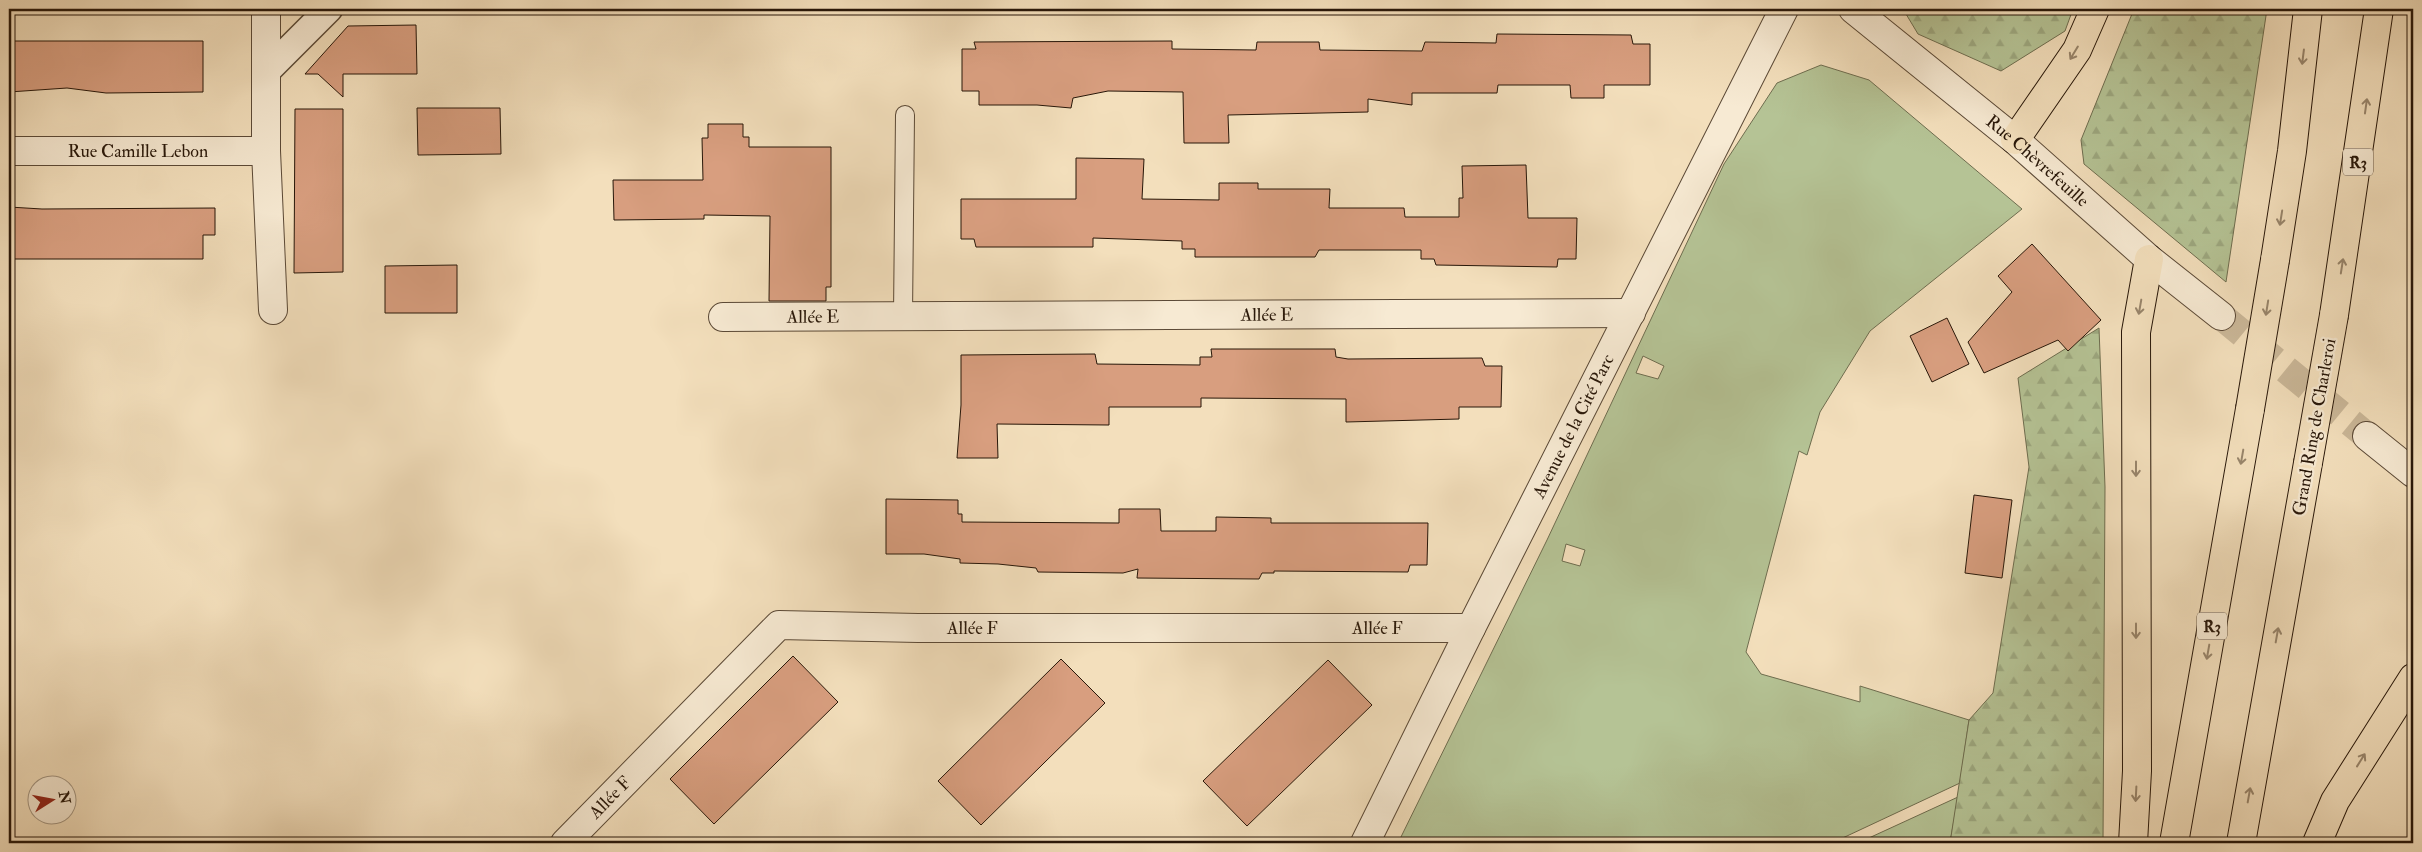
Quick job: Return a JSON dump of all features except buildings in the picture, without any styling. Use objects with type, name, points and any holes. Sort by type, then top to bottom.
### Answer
[{"type":"highway","points":[[2014,140],[2077,50],[2095,9]]},
{"type":"highway","name":"R3","points":[[2174,843],[2275,260],[2292,151],[2308,9]]},
{"type":"highway","name":"Grand Ring de Charleroi","points":[[2240,843],[2334,315],[2380,9]]},
{"type":"highway","points":[[2134,843],[2137,771],[2136,332],[2149,258]]},
{"type":"highway","points":[[2317,843],[2335,802],[2413,678]]},
{"type":"street","points":[[266,9],[266,151],[272,310]]},
{"type":"street","points":[[266,72],[329,9]]},
{"type":"street","name":"Avenue de la Cité Parc","points":[[1365,843],[1471,628],[1784,9]]},
{"type":"street","name":"Rue Chèvrefeuille","points":[[1853,9],[2014,140],[2149,258],[2221,316]]},
{"type":"street","name":"Rue Camille Lebon","points":[[9,151],[266,151]]},
{"type":"street","name":"Allée E","points":[[724,317],[1631,313]]},
{"type":"street","points":[[2367,436],[2413,473]]},
{"type":"street","name":"Allée F","points":[[565,843],[779,625],[918,628],[1471,628]]},
{"type":"lane","points":[[903,316],[904,115]]},
{"type":"green space","points":[[1903,9],[2073,9],[2065,31],[2001,71],[1918,34]]},
{"type":"green space","points":[[2134,9],[2267,9],[2226,282],[2084,164],[2081,140]]},
{"type":"green space","points":[[1821,65],[1869,80],[2022,209],[1870,331],[1820,412],[1807,455],[1799,451],[1746,652],[1761,674],[1860,702],[1860,686],[1969,720],[1960,783],[1832,843],[1398,843],[1547,540],[1724,164],[1777,83]],"holes":[[[1643,356],[1664,366],[1658,379],[1636,373]],[[1566,544],[1585,550],[1580,566],[1562,561]]]},
{"type":"green space","points":[[2099,328],[2105,487],[2103,843],[1950,843],[1969,720],[1993,693],[2029,467],[2018,378]]},
{"type":"green space","points":[[1958,797],[1950,843],[1858,843]]},
{"type":"tunnel","points":[[2221,316],[2367,436]]}]
